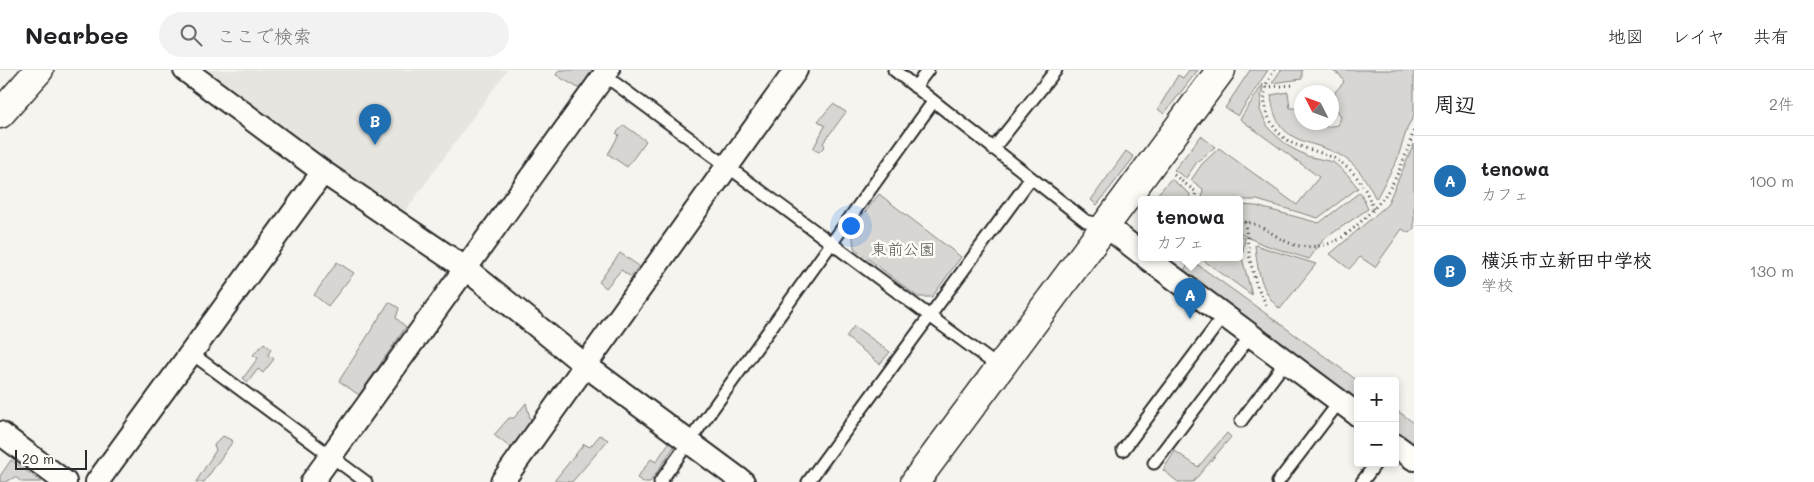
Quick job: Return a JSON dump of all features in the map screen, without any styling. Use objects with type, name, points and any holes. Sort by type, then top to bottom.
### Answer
[{"type":"street","points":[[0,114],[39,70]]},
{"type":"street","points":[[185,70],[323,172],[465,268],[586,365],[744,482]]},
{"type":"street","points":[[502,482],[796,70]]},
{"type":"street","points":[[914,482],[1221,70]]},
{"type":"street","points":[[312,482],[606,73]]},
{"type":"street","points":[[98,482],[323,172]]},
{"type":"street","points":[[1105,225],[1138,251]]},
{"type":"street","points":[[1151,261],[1225,314],[1354,412]]},
{"type":"street","points":[[0,433],[64,482]]},
{"type":"street","points":[[1399,448],[1414,458]]},
{"type":"lane","points":[[894,70],[1086,221],[1105,225]]},
{"type":"lane","points":[[915,87],[928,70]]},
{"type":"lane","points":[[994,149],[1056,70]]},
{"type":"lane","points":[[606,73],[728,167],[1000,368]]},
{"type":"lane","points":[[660,482],[933,102]]},
{"type":"lane","points":[[808,482],[1031,178]]},
{"type":"lane","points":[[1123,450],[1225,314]]},
{"type":"lane","points":[[1154,463],[1251,335]]},
{"type":"lane","points":[[191,353],[366,482]]},
{"type":"lane","points":[[1241,421],[1286,361]]},
{"type":"lane","points":[[1278,482],[1340,401]]},
{"type":"lane","points":[[1362,482],[1373,467]]},
{"type":"path","points":[[1275,70],[1266,87],[1265,98],[1266,113],[1279,134],[1291,143],[1331,156],[1342,162],[1359,178],[1366,188],[1374,211]]},
{"type":"path","points":[[1266,87],[1294,85]]},
{"type":"path","points":[[1268,308],[1256,284],[1250,260],[1245,222],[1256,224],[1283,241],[1301,246],[1322,246],[1338,240],[1374,211],[1387,194],[1405,156],[1414,130]]},
{"type":"path","points":[[1154,159],[1196,192],[1195,196]]},
{"type":"shaded area","points":[[196,70],[507,70],[399,220]]},
{"type":"green space","points":[[559,70],[594,70],[580,89],[556,75]]},
{"type":"green space","points":[[1189,70],[1198,70],[1164,114],[1158,109],[1178,75],[1183,78]]},
{"type":"green space","points":[[1250,70],[1268,70],[1238,116],[1225,108]]},
{"type":"green space","points":[[1281,70],[1302,70],[1302,79],[1272,83]]},
{"type":"green space","points":[[1331,70],[1414,70],[1414,116],[1408,126],[1397,160],[1376,199],[1356,167],[1334,152],[1298,139],[1288,133],[1280,125],[1274,113],[1271,95],[1288,92],[1290,108],[1294,108],[1294,130],[1339,130],[1341,117],[1339,113],[1339,88],[1344,82],[1340,75]]},
{"type":"green space","points":[[1263,84],[1260,110],[1269,129],[1288,146],[1307,156],[1333,162],[1348,175],[1358,188],[1318,218],[1257,200],[1243,200],[1243,196],[1202,196],[1203,189],[1191,180],[1202,164],[1219,148],[1297,205],[1319,177],[1240,119]]},
{"type":"green space","points":[[833,104],[846,112],[823,143],[825,146],[819,152],[813,149],[825,126],[818,121]]},
{"type":"green space","points":[[624,125],[646,141],[627,167],[608,154],[619,135],[616,133]]},
{"type":"green space","points":[[1201,136],[1215,147],[1197,162],[1186,178],[1174,170]]},
{"type":"green space","points":[[1414,144],[1414,228],[1409,233],[1402,229],[1375,267],[1360,257],[1349,269],[1330,254],[1387,205]]},
{"type":"green space","points":[[1126,151],[1134,157],[1097,205],[1091,200]]},
{"type":"green space","points":[[1171,179],[1190,194],[1190,196],[1156,196]]},
{"type":"green space","points":[[1360,192],[1368,209],[1324,239],[1309,259],[1262,244],[1243,235],[1243,205],[1256,206],[1319,223]]},
{"type":"green space","name":"東前公園","points":[[879,194],[961,257],[932,297],[918,297],[854,248],[852,229]]},
{"type":"green space","points":[[1255,245],[1316,264],[1280,309],[1264,288],[1257,262]]},
{"type":"green space","points":[[620,253],[639,266],[631,277],[621,270],[606,288],[599,282]]},
{"type":"green space","points":[[1190,261],[1354,378],[1354,400],[1184,270]]},
{"type":"green space","points":[[1204,261],[1243,261],[1252,295]]},
{"type":"green space","points":[[337,262],[354,273],[328,306],[314,295]]},
{"type":"green space","points":[[389,302],[399,308],[396,318],[406,327],[359,395],[339,381]]},
{"type":"green space","points":[[854,326],[890,352],[880,364],[846,337]]},
{"type":"green space","points":[[264,343],[271,349],[268,355],[274,359],[263,373],[258,369],[248,382],[243,378],[258,358],[253,355]]},
{"type":"green space","points":[[526,403],[531,422],[511,448],[494,435],[509,418],[514,418]]},
{"type":"green space","points":[[1399,412],[1414,423],[1414,446],[1399,435]]},
{"type":"green space","points":[[1227,433],[1231,437],[1193,482],[1178,482],[1163,470],[1175,451],[1198,467]]},
{"type":"green space","points":[[600,435],[608,440],[572,482],[554,481],[584,444],[590,447]]},
{"type":"green space","points":[[223,436],[233,441],[204,482],[196,482],[216,450],[214,445]]},
{"type":"green space","points":[[670,441],[676,444],[650,482],[643,482],[637,478],[651,459],[656,462]]},
{"type":"green space","points":[[11,460],[42,482],[22,482],[15,477],[6,482],[0,482],[0,476]]},
{"type":"place","name":"横浜市立新田中学校","points":[[375,145]]},
{"type":"place","name":"tenowa","points":[[1190,319]]}]
